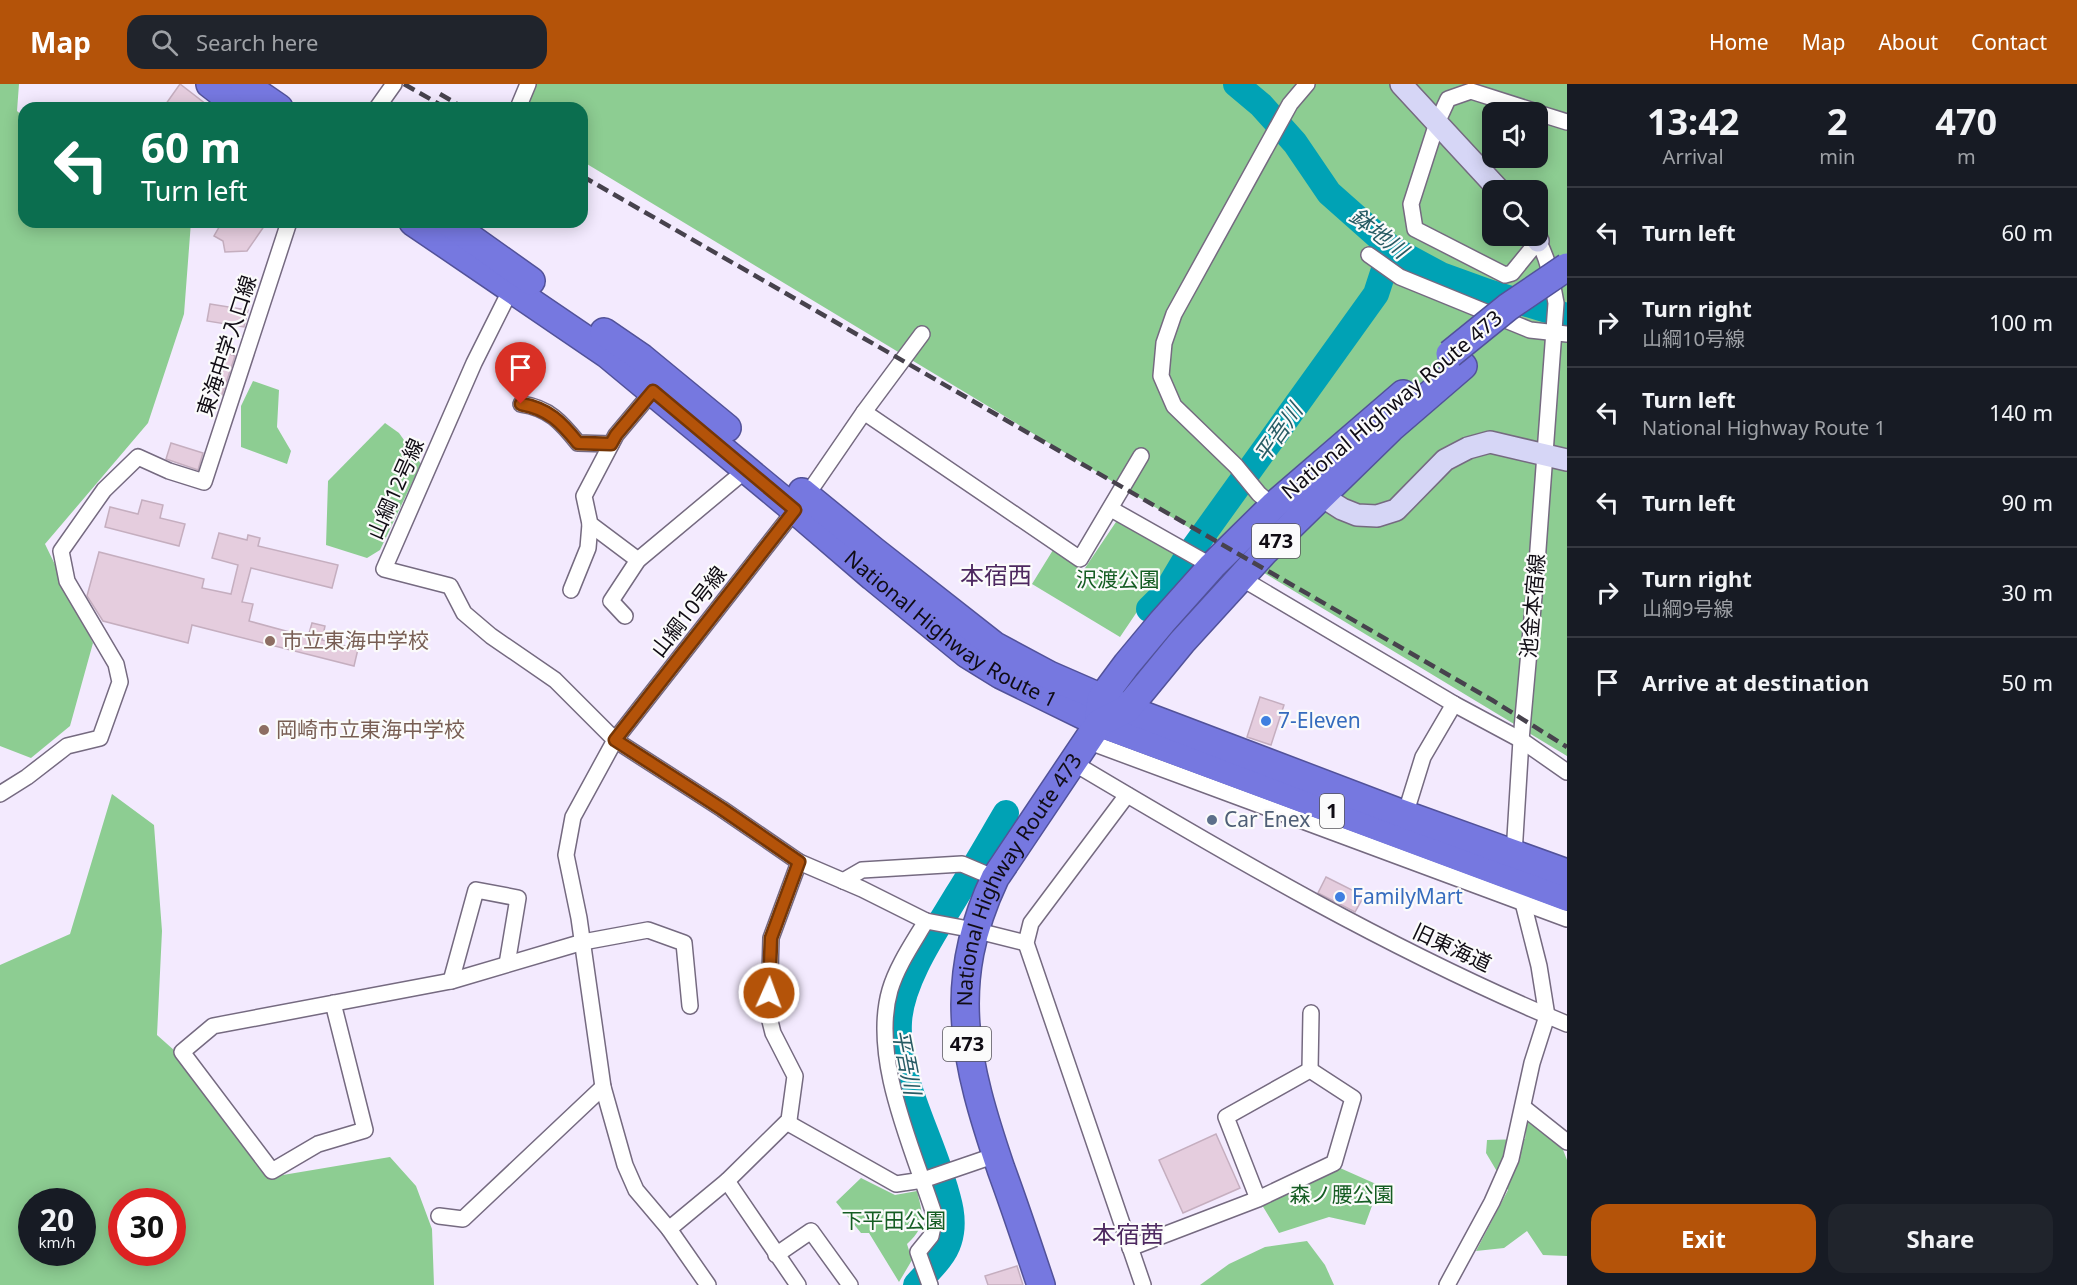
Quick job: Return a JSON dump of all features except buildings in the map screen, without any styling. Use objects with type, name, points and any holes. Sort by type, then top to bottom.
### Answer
[{"type":"highway","points":[[210,84],[233,102]]},
{"type":"highway","points":[[244,84],[270,102]]},
{"type":"highway","name":"National Highway Route 1","points":[[422,228],[607,354],[747,469],[801,503]]},
{"type":"highway","name":"National Highway Route 1","points":[[456,228],[642,358],[801,503],[873,577],[967,654],[1089,731],[1192,759],[1339,824],[1518,879],[1567,897]]},
{"type":"highway","name":"National Highway Route 473","points":[[1089,731],[1127,709],[1182,642],[1265,551],[1323,497],[1508,308],[1562,287]]},
{"type":"highway","name":"National Highway Route 473","points":[[1041,1285],[973,1081],[966,1033],[966,984],[974,930],[982,904],[995,878],[1089,731],[1162,622],[1209,564],[1266,500],[1456,360]]},
{"type":"highway","name":"National Highway Route 1","points":[[1127,709],[1405,815],[1518,879],[1567,873]]},
{"type":"street","points":[[381,102],[394,84]]},
{"type":"street","points":[[520,102],[528,84]]},
{"type":"street","points":[[1266,500],[1236,466],[1174,406],[1161,376],[1164,343],[1174,314],[1266,145],[1290,104],[1307,84]]},
{"type":"street","points":[[1401,84],[1490,180]]},
{"type":"street","points":[[1504,102],[1471,92],[1448,99],[1437,123],[1411,204],[1415,229],[1505,274],[1512,273],[1531,246]]},
{"type":"street","points":[[1548,116],[1567,122]]},
{"type":"street","name":"東海中学入口線","points":[[0,795],[67,746],[100,738],[120,682],[116,664],[67,581],[61,551],[104,490],[138,457],[204,482],[287,228]]},
{"type":"street","name":"池金本宿線","points":[[1541,246],[1562,287],[1561,334],[1544,454],[1521,740],[1518,879],[1539,966],[1547,1016]]},
{"type":"street","points":[[1369,255],[1400,277],[1530,330],[1561,334]]},
{"type":"street","name":"山綱12号線","points":[[511,289],[474,363],[384,568],[450,586],[464,613],[491,636],[555,680],[615,740]]},
{"type":"street","name":"山綱10号線","points":[[583,942],[566,855],[573,817],[615,740],[801,503],[922,334]]},
{"type":"street","points":[[571,590],[588,548],[590,524],[584,496],[616,435],[653,391]]},
{"type":"street","points":[[521,404],[538,407],[562,423],[578,443],[611,444]]},
{"type":"street","points":[[864,412],[1080,559],[1141,456]]},
{"type":"street","points":[[1323,497],[1357,515],[1377,516],[1396,510],[1445,460],[1468,448],[1490,442],[1567,460]]},
{"type":"street","points":[[625,616],[611,601],[638,560],[747,469]]},
{"type":"street","points":[[1111,509],[1209,564]]},
{"type":"street","points":[[590,524],[638,560]]},
{"type":"street","points":[[1241,578],[1454,704],[1521,740],[1567,772]]},
{"type":"street","points":[[1405,815],[1423,757],[1454,704]]},
{"type":"street","points":[[1089,731],[1205,784],[1339,824]]},
{"type":"street","name":"旧東海道","points":[[1089,731],[1127,795],[1259,873],[1376,935],[1567,1024]]},
{"type":"street","points":[[615,740],[799,862],[926,921],[1026,943]]},
{"type":"street","points":[[1192,759],[1205,784]]},
{"type":"street","points":[[1127,795],[1031,923],[1026,943],[1143,1285]]},
{"type":"street","points":[[669,1229],[727,1181],[788,1123],[795,1076],[773,1032],[768,1013],[771,938],[799,862]]},
{"type":"street","points":[[843,881],[862,870],[962,864],[995,878]]},
{"type":"street","points":[[1518,879],[1567,919]]},
{"type":"street","points":[[451,981],[476,890],[518,898],[507,964]]},
{"type":"street","points":[[926,921],[898,970],[886,1004],[885,1042],[889,1071],[903,1121],[935,1217],[931,1236],[918,1252],[930,1285]]},
{"type":"street","points":[[333,1004],[365,1130],[318,1144],[272,1171],[182,1052],[213,1026],[451,981],[583,942],[648,930],[684,943],[690,1006]]},
{"type":"street","points":[[583,942],[603,1087],[625,1165],[636,1190],[669,1229],[708,1285]]},
{"type":"street","points":[[1310,1070],[1311,1013]]},
{"type":"street","points":[[1447,1285],[1492,1202],[1511,1159],[1532,1063],[1547,1016]]},
{"type":"street","points":[[1130,1248],[1258,1199],[1334,1163],[1353,1098],[1310,1070]]},
{"type":"street","points":[[1258,1199],[1226,1117],[1310,1070]]},
{"type":"street","points":[[439,1216],[463,1219],[603,1087]]},
{"type":"street","points":[[1523,1107],[1567,1142]]},
{"type":"street","points":[[788,1123],[896,1184],[923,1180],[996,1155]]},
{"type":"street","points":[[727,1181],[798,1285]]},
{"type":"street","points":[[776,1255],[811,1231],[850,1285]]},
{"type":"green space","points":[[0,84],[19,84],[17,111],[18,228],[191,228],[184,314],[148,423],[45,544],[93,643],[70,726],[31,758],[0,746]]},
{"type":"green space","points":[[528,84],[1567,84],[1567,756],[588,165],[588,102],[522,102]]},
{"type":"green space","points":[[253,381],[279,390],[277,427],[291,451],[287,464],[241,447],[241,406]]},
{"type":"green space","points":[[385,423],[399,433],[421,464],[380,550],[367,558],[326,545],[328,481]]},
{"type":"green space","name":"沢渡公園","points":[[1120,516],[1178,551],[1120,637],[1032,584],[1053,550],[1083,571]]},
{"type":"green space","points":[[112,794],[154,825],[162,931],[157,1035],[175,1051],[271,1177],[390,1157],[416,1186],[432,1229],[434,1285],[0,1285],[0,965],[70,934]]},
{"type":"green space","points":[[1527,1120],[1562,1147],[1567,1160],[1567,1256],[1543,1255],[1527,1231],[1504,1248],[1476,1251],[1508,1190],[1486,1153],[1487,1140],[1525,1139]]},
{"type":"green space","name":"森ノ腰公園","points":[[1340,1168],[1376,1184],[1369,1198],[1373,1203],[1365,1225],[1329,1217],[1279,1233],[1262,1205]]},
{"type":"green space","name":"下平田公園","points":[[861,1178],[895,1195],[917,1191],[922,1214],[921,1226],[907,1244],[912,1260],[899,1282],[869,1233],[861,1233],[836,1202]]},
{"type":"green space","points":[[1307,1241],[1325,1265],[1334,1285],[1200,1285],[1229,1264],[1265,1247]]},
{"type":"waterway","name":"鉢地川","points":[[1236,84],[1261,105],[1295,143],[1329,193],[1391,248],[1441,275],[1567,316]]},
{"type":"waterway","name":"平吾川","points":[[1149,609],[1166,592],[1185,560],[1376,294],[1391,248]]},
{"type":"waterway","name":"平吾川","points":[[916,1285],[947,1247],[952,1224],[944,1183],[913,1100],[902,1061],[899,1041],[901,1006],[921,956],[1006,813]]},
{"type":"railway","points":[[404,84],[436,102]]},
{"type":"railway","points":[[440,94],[454,102]]},
{"type":"railway","points":[[588,179],[1492,700],[1567,747]]},
{"type":"place","name":"市立東海中学校","points":[[270,641]]},
{"type":"place","name":"7-Eleven","points":[[1266,721]]},
{"type":"place","name":"岡崎市立東海中学校","points":[[264,730]]},
{"type":"place","name":"Car Enex","points":[[1212,820]]},
{"type":"place","name":"FamilyMart","points":[[1340,897]]},
{"type":"district","name":"本宿西","points":[[996,576]]},
{"type":"district","name":"本宿茜","points":[[1128,1235]]},
{"type":"route","points":[[521,404],[538,407],[562,423],[578,443],[611,444],[653,391],[795,510],[615,740],[799,862],[771,938],[769,993]]}]
